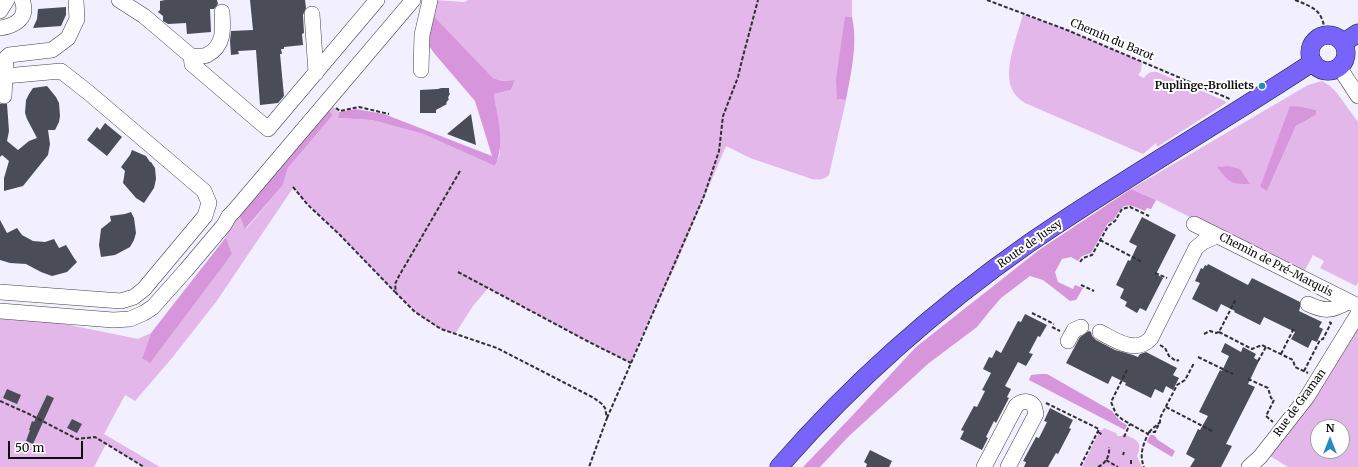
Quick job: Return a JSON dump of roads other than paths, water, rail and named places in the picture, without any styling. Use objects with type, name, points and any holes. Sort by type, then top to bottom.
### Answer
[{"type":"main road","points":[[1343,43],[1358,33]]},
{"type":"main road","points":[[1326,36],[1335,37],[1343,43],[1345,48],[1345,58],[1339,67],[1325,70],[1316,66],[1313,62],[1310,52],[1316,40],[1326,36]]},
{"type":"main road","name":"Route de Jussy","points":[[779,467],[823,419],[888,357],[921,327],[992,270],[1100,196],[1313,62]]},
{"type":"street","points":[[0,12],[7,0]]},
{"type":"street","points":[[0,28],[19,22],[23,14],[24,5],[22,0]]},
{"type":"street","points":[[0,292],[121,301],[134,297],[144,289],[205,216],[209,203],[204,191],[61,71],[4,84],[6,58],[8,55],[52,50],[68,38],[77,19],[76,0]]},
{"type":"street","points":[[119,0],[144,16],[191,56],[192,64],[268,129],[377,0]]},
{"type":"street","points":[[0,311],[113,320],[130,319],[153,307],[186,270],[224,225],[229,216],[413,0]]},
{"type":"street","points":[[421,70],[422,35],[430,0]]},
{"type":"street","points":[[191,56],[207,55],[218,45],[223,33],[222,12]]},
{"type":"street","points":[[312,14],[316,73]]},
{"type":"street","points":[[1339,67],[1358,96]]},
{"type":"street","name":"Chemin de Pré-Marquis","points":[[1194,224],[1350,302]]},
{"type":"street","points":[[1100,332],[1127,346],[1137,346],[1148,341],[1151,338],[1196,248],[1203,242],[1217,236]]},
{"type":"street","points":[[1309,302],[1326,305],[1350,302]]},
{"type":"street","name":"Rue de Graman","points":[[1249,467],[1260,457],[1281,428],[1307,397],[1358,314]]},
{"type":"street","points":[[1068,341],[1074,330],[1080,327]]},
{"type":"street","points":[[984,467],[1016,406],[1022,402],[1031,403],[1034,406],[1036,414],[1008,467]]},
{"type":"place","name":"Puplinge-Brolliets","points":[[1262,86]]}]
